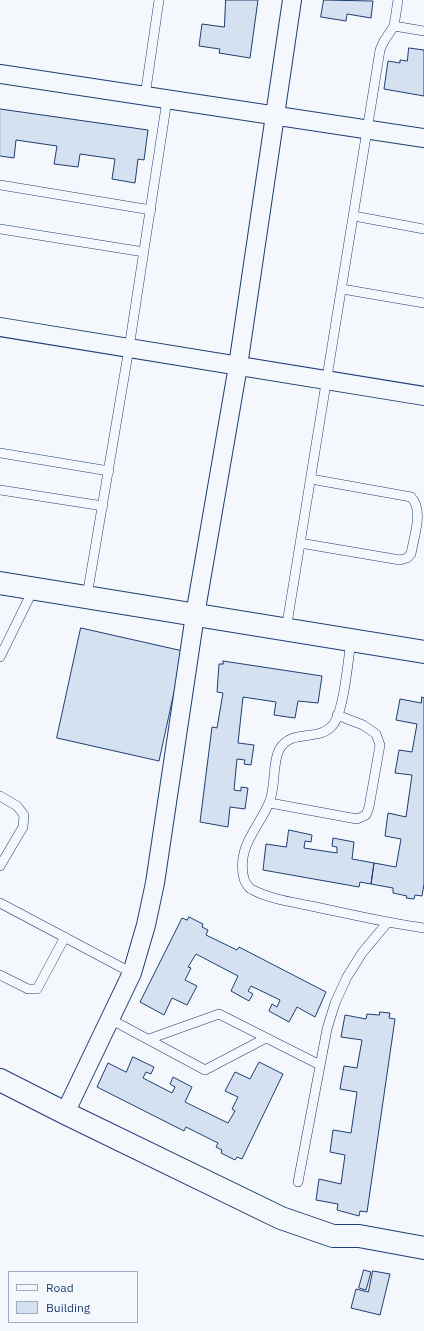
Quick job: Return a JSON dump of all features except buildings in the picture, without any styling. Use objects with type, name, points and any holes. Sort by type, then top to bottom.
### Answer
[{"type":"street","points":[[65,1113],[132,973],[146,925],[155,884],[195,615],[238,366],[292,0]]},
{"type":"street","points":[[0,74],[424,138]]},
{"type":"street","points":[[0,327],[424,396]]},
{"type":"street","points":[[0,583],[424,652]]},
{"type":"street","points":[[0,1080],[281,1218],[333,1236],[359,1236],[424,1248]]},
{"type":"lane","points":[[145,96],[159,0]]},
{"type":"lane","points":[[286,630],[380,50],[394,26],[398,0]]},
{"type":"lane","points":[[394,26],[424,31]]},
{"type":"lane","points":[[87,596],[129,348],[167,100]]},
{"type":"lane","points":[[0,185],[151,210]]},
{"type":"lane","points":[[354,216],[424,229]]},
{"type":"lane","points":[[0,229],[144,252]]},
{"type":"lane","points":[[342,289],[424,303]]},
{"type":"lane","points":[[0,453],[109,471]]},
{"type":"lane","points":[[300,543],[400,560],[407,558],[411,554],[418,510],[417,503],[411,497],[311,479]]},
{"type":"lane","points":[[0,490],[103,506]]},
{"type":"lane","points":[[0,657],[34,588]]},
{"type":"lane","points":[[351,641],[340,706],[332,726],[324,732],[292,738],[285,742],[279,751],[270,803],[247,841],[243,864],[244,880],[251,890],[275,898],[387,923],[424,928]]},
{"type":"lane","points":[[270,803],[357,819],[366,815],[369,807],[380,745],[376,734],[363,725],[337,715]]},
{"type":"lane","points":[[0,796],[17,806],[24,815],[23,826],[0,866]]},
{"type":"lane","points":[[0,903],[132,973]]},
{"type":"lane","points":[[298,1182],[327,1029],[335,1003],[347,977],[362,953],[387,923]]},
{"type":"lane","points":[[0,975],[28,989],[36,989],[65,937]]},
{"type":"lane","points":[[149,1039],[219,1014],[320,1065]]},
{"type":"lane","points":[[110,1019],[205,1070],[266,1038]]}]
